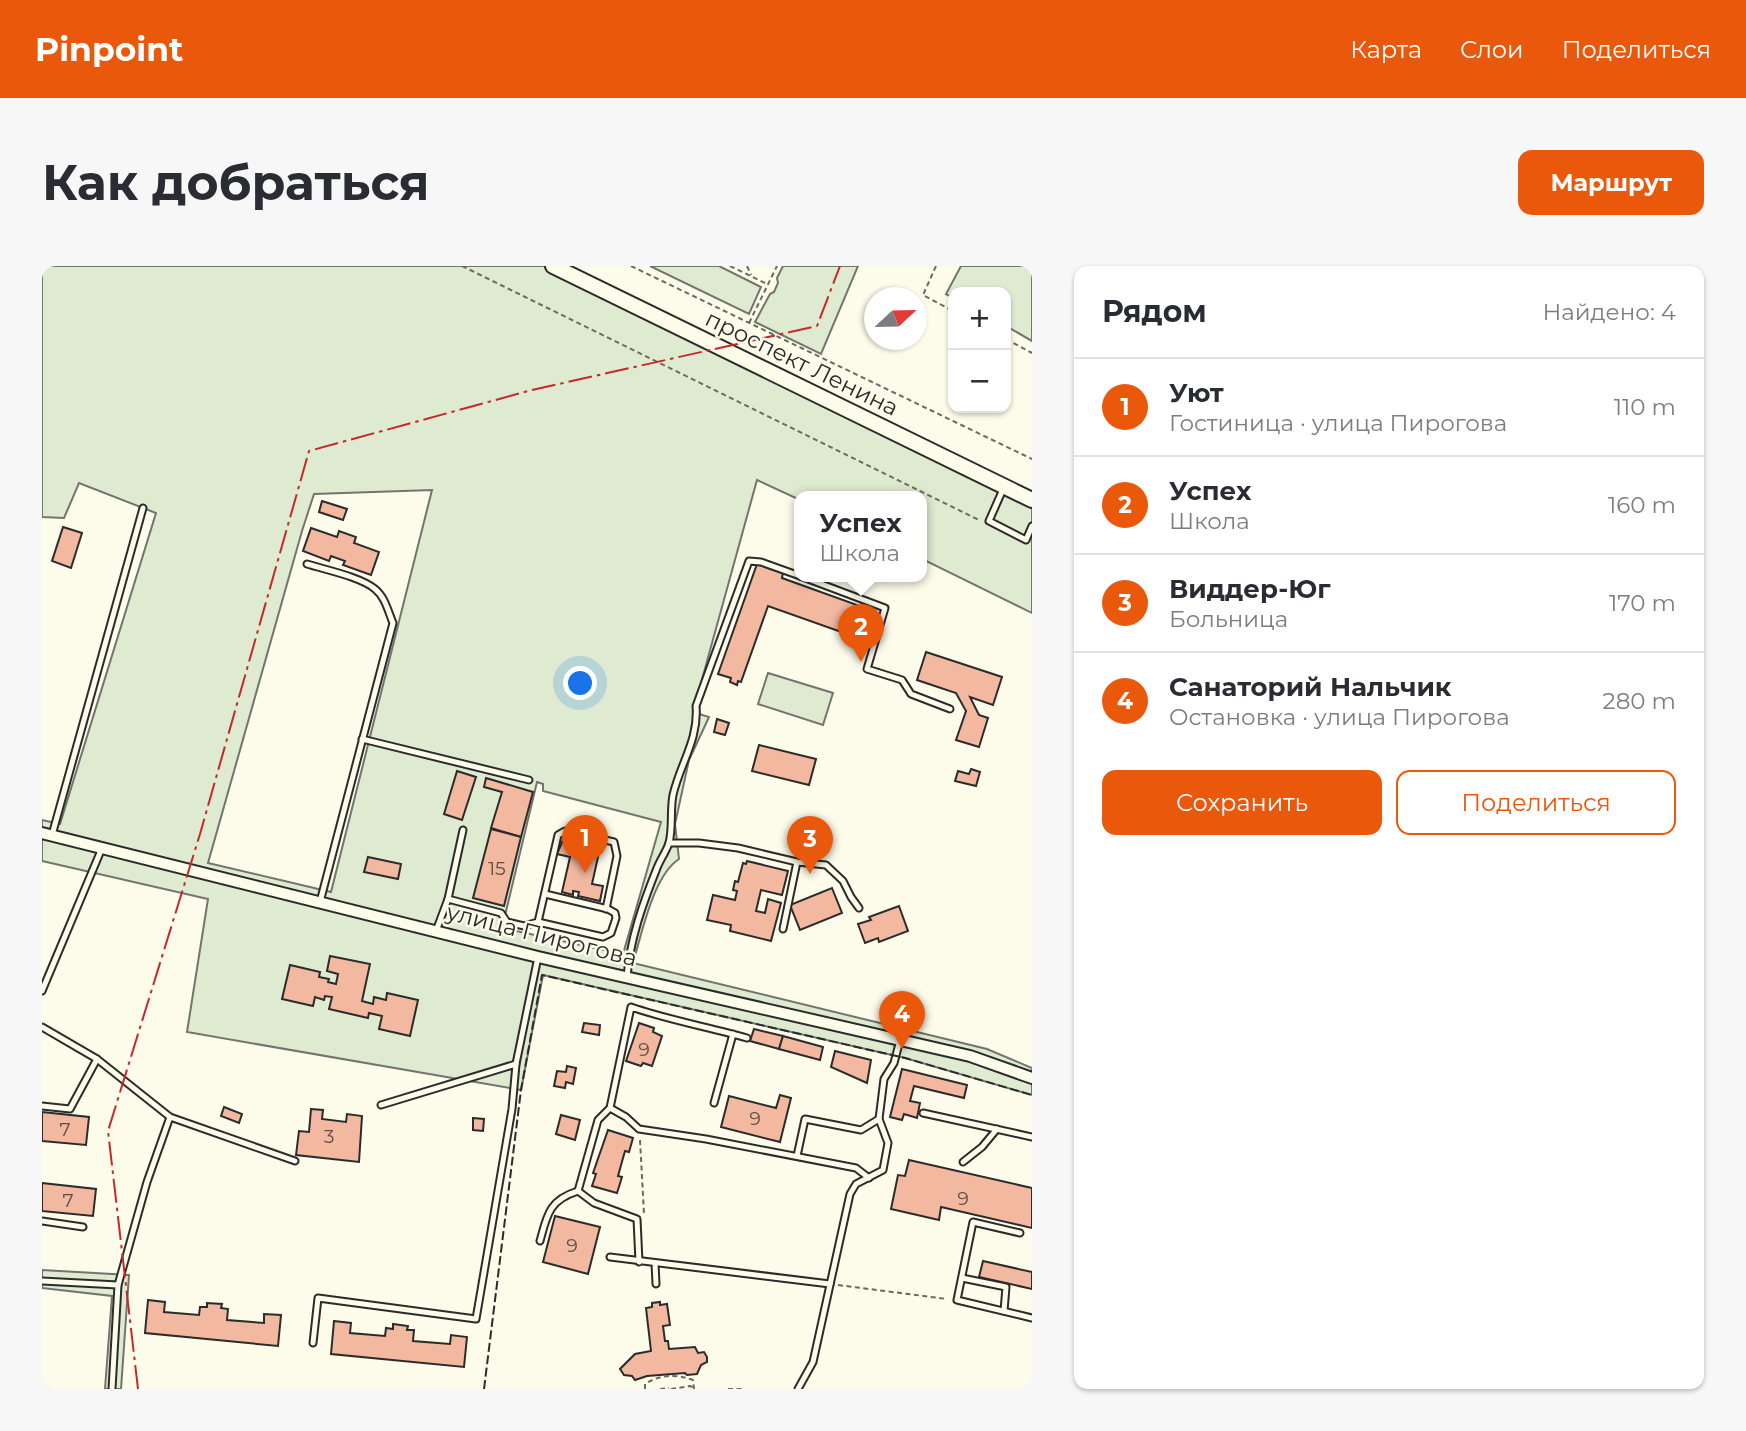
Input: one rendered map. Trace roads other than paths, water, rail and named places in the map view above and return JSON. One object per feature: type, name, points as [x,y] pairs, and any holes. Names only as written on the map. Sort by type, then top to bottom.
[{"type":"main road","name":"проспект Ленина","points":[[553,266],[1032,500]]},
{"type":"street","name":"улица Пирогова","points":[[47,834],[538,957],[970,1056],[1032,1078]]},
{"type":"lane","points":[[1004,487],[989,521],[1026,540],[1032,526]]},
{"type":"lane","points":[[47,834],[143,508]]},
{"type":"lane","points":[[627,977],[638,920],[669,843],[673,794],[693,739],[697,720],[696,706],[749,561],[761,562],[794,574]]},
{"type":"lane","points":[[307,564],[376,589],[385,601],[393,623],[320,902]]},
{"type":"lane","points":[[816,582],[885,608],[867,669],[902,680],[911,694],[950,709]]},
{"type":"lane","points":[[362,739],[528,780]]},
{"type":"lane","points":[[436,931],[448,899],[463,830]]},
{"type":"lane","points":[[538,922],[558,835],[562,831],[614,842],[617,856],[606,908]]},
{"type":"lane","points":[[669,843],[699,843],[738,848],[797,862],[826,865],[843,881],[859,908]]},
{"type":"lane","points":[[42,991],[102,848]]},
{"type":"lane","points":[[783,929],[797,862]]},
{"type":"lane","points":[[448,899],[501,913],[507,922],[524,926],[538,922],[603,937],[611,933],[615,913],[606,908],[545,894]]},
{"type":"lane","points":[[313,1343],[318,1298],[476,1319],[513,1109],[516,1064],[538,957]]},
{"type":"lane","points":[[540,1241],[547,1214],[556,1202],[578,1191],[598,1120],[610,1108],[631,1007],[747,1038]]},
{"type":"lane","points":[[42,1027],[97,1059],[170,1116],[295,1161]]},
{"type":"lane","points":[[714,1103],[733,1034]]},
{"type":"lane","points":[[799,1389],[813,1362],[850,1194],[856,1184],[883,1170],[888,1143],[879,1119],[884,1079],[894,1063],[900,1040]]},
{"type":"lane","points":[[42,1106],[70,1109],[97,1059]]},
{"type":"lane","points":[[381,1105],[516,1064]]},
{"type":"lane","points":[[610,1108],[639,1129],[856,1168],[869,1178]]},
{"type":"lane","points":[[923,1113],[1032,1137]]},
{"type":"lane","points":[[112,1389],[118,1285],[147,1182],[170,1116]]},
{"type":"lane","points":[[797,1156],[805,1119],[860,1130],[879,1119]]},
{"type":"lane","points":[[963,1162],[982,1147],[997,1129]]},
{"type":"lane","points":[[578,1191],[594,1203],[637,1219],[639,1262]]},
{"type":"lane","points":[[42,1221],[83,1227]]},
{"type":"lane","points":[[1020,1234],[973,1222],[957,1300],[1032,1318]]},
{"type":"lane","points":[[610,1257],[830,1284]]},
{"type":"lane","points":[[655,1264],[656,1284]]},
{"type":"lane","points":[[962,1278],[1006,1287],[1004,1311]]},
{"type":"lane","points":[[42,1281],[118,1285]]},
{"type":"place","name":"Успех","points":[[861,662]]},
{"type":"place","name":"Уют","points":[[585,873]]},
{"type":"place","name":"Виддер-Юг","points":[[810,874]]},
{"type":"place","name":"Санаторий Нальчик","points":[[902,1049]]}]
